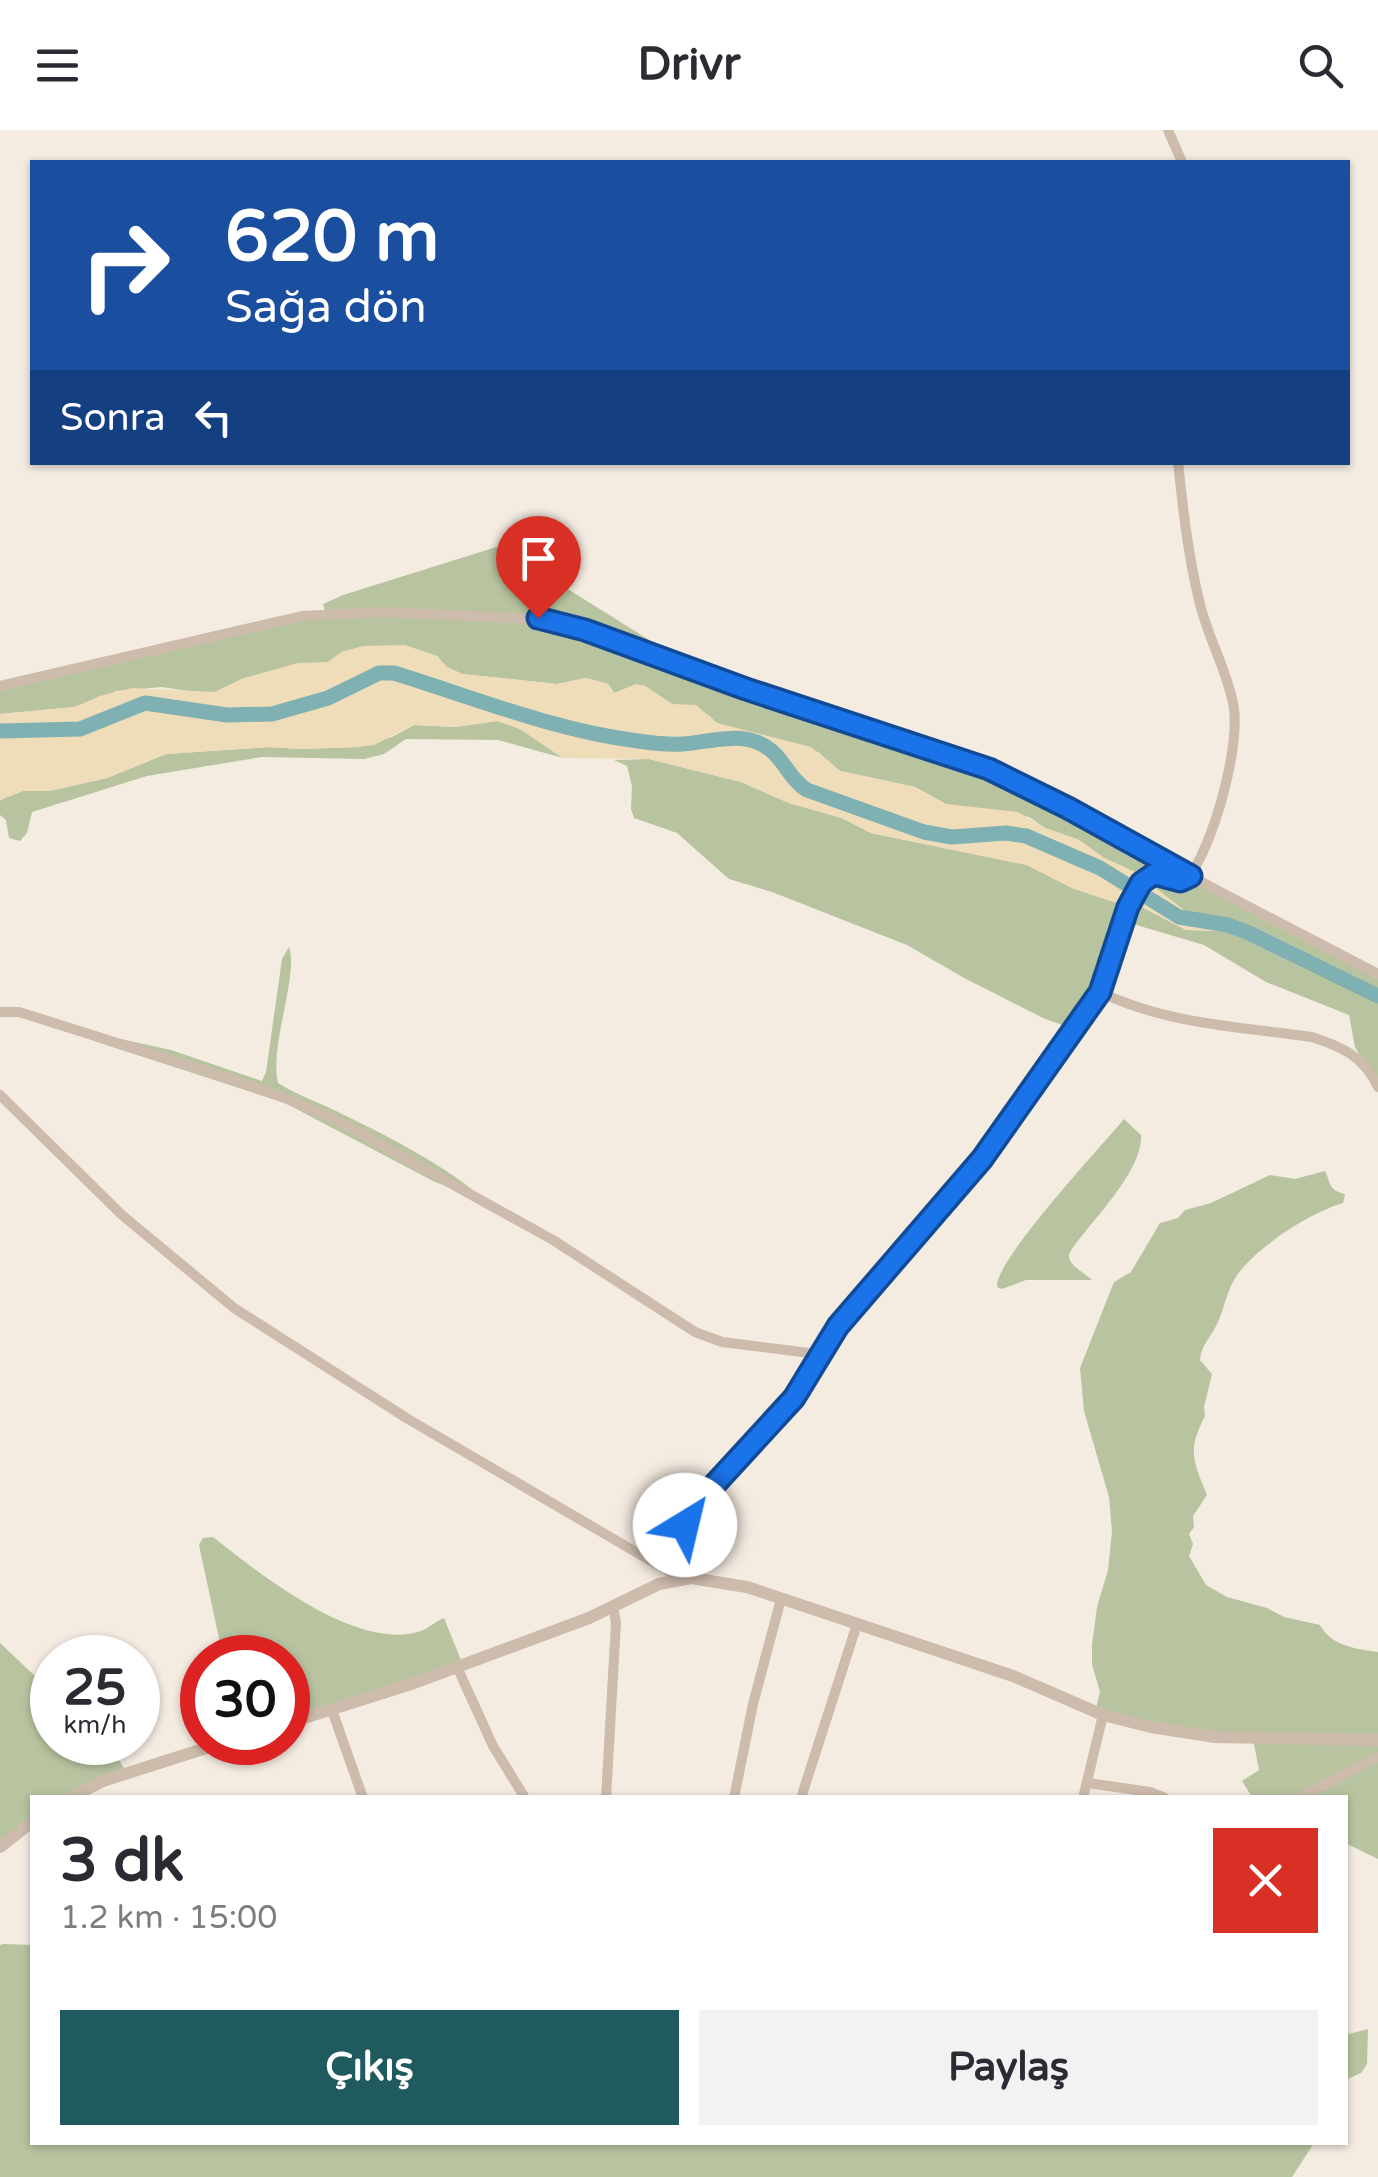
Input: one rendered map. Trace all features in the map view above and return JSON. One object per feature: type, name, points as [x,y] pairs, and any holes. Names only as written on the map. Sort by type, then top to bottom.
[{"type":"street","points":[[1168,130],[1181,160]]},
{"type":"street","points":[[662,1566],[704,1496],[794,1398],[817,1354],[838,1326],[982,1159],[1100,992],[1128,907],[1141,883],[1154,874],[1180,881],[1191,876],[1212,834],[1236,724],[1231,696],[1192,573],[1178,465]]},
{"type":"street","points":[[0,686],[302,616],[381,612],[538,618],[585,630],[746,689],[989,769],[1378,974]]},
{"type":"street","points":[[1100,992],[1168,1016],[1312,1036],[1362,1060],[1378,1088]]},
{"type":"street","points":[[0,1012],[32,1016],[285,1098],[340,1122],[553,1240],[695,1332],[722,1342],[817,1354]]},
{"type":"street","points":[[0,1095],[122,1214],[234,1308],[408,1419],[682,1579]]},
{"type":"street","points":[[310,1716],[457,1667],[659,1584],[682,1579],[722,1581],[781,1599],[1013,1676],[1103,1715],[1152,1728],[1215,1737],[1378,1740]]},
{"type":"street","points":[[735,1795],[753,1704],[781,1599]]},
{"type":"street","points":[[606,1795],[616,1623],[613,1606]]},
{"type":"street","points":[[802,1795],[857,1624]]},
{"type":"street","points":[[457,1667],[493,1746],[522,1795]]},
{"type":"street","points":[[332,1710],[362,1795]]},
{"type":"street","points":[[1084,1795],[1103,1715]]},
{"type":"street","points":[[76,1795],[103,1781],[180,1757]]},
{"type":"street","points":[[1304,1795],[1378,1757]]},
{"type":"street","points":[[1088,1783],[1157,1795]]},
{"type":"street","points":[[0,1847],[30,1824]]},
{"type":"green space","points":[[522,539],[534,568],[699,671],[989,769],[1378,974],[1378,1087],[1355,1047],[1349,1015],[1266,982],[1204,945],[1123,921],[1110,968],[1073,1029],[1043,1018],[907,945],[729,879],[677,833],[634,818],[627,766],[614,760],[649,759],[741,782],[789,803],[842,818],[871,833],[1027,865],[1072,888],[1140,906],[1186,930],[1224,931],[1229,923],[1190,915],[1135,872],[1029,817],[946,804],[915,787],[840,771],[818,752],[717,723],[708,715],[672,704],[645,686],[614,693],[608,684],[586,678],[557,684],[462,674],[447,667],[437,656],[364,646],[342,652],[328,662],[244,678],[215,692],[162,687],[117,691],[75,707],[0,714],[0,686],[326,614],[323,604],[343,595]]},
{"type":"green space","points":[[497,721],[520,729],[563,758],[498,740],[406,739],[384,754],[364,759],[262,757],[147,776],[32,812],[27,833],[20,841],[9,838],[6,820],[0,815],[0,800],[23,791],[49,791],[107,778],[166,754],[269,747],[357,747],[392,737],[414,725],[455,727]]},
{"type":"green space","points":[[289,947],[290,975],[277,1050],[278,1083],[417,1153],[484,1200],[435,1182],[285,1103],[87,1036],[88,1032],[171,1050],[262,1081],[282,959]]},
{"type":"green space","points":[[1124,1119],[1141,1135],[1139,1152],[1119,1188],[1069,1257],[1092,1280],[1026,1280],[1002,1289],[997,1287],[1012,1254],[1030,1230]]},
{"type":"green space","points":[[1325,1171],[1333,1188],[1345,1194],[1343,1203],[1283,1234],[1242,1268],[1202,1350],[1200,1360],[1212,1374],[1194,1456],[1207,1495],[1193,1516],[1189,1556],[1206,1585],[1227,1597],[1320,1625],[1338,1642],[1378,1652],[1378,1859],[1348,1844],[1348,1795],[1251,1795],[1242,1781],[1259,1770],[1253,1739],[1095,1712],[1100,1692],[1092,1664],[1092,1645],[1112,1531],[1109,1497],[1084,1411],[1080,1368],[1114,1282],[1131,1272],[1160,1223],[1270,1175],[1295,1179]]},
{"type":"green space","points":[[213,1537],[309,1605],[366,1630],[393,1635],[418,1632],[444,1618],[463,1665],[310,1716],[310,1635],[218,1635],[199,1545],[203,1538]]},
{"type":"green space","points":[[0,1643],[30,1671],[30,1765],[122,1765],[127,1773],[75,1795],[30,1795],[30,1824],[0,1847]]},
{"type":"green space","points":[[0,1945],[30,1945],[30,2145],[1313,2145],[1292,2177],[0,2177]]},
{"type":"green space","points":[[1368,2029],[1367,2064],[1361,2073],[1348,2079],[1348,2034]]},
{"type":"sand","points":[[405,645],[437,656],[447,667],[462,674],[557,684],[586,678],[608,684],[614,693],[636,684],[645,686],[672,704],[696,705],[717,723],[811,747],[840,771],[915,787],[946,804],[1018,812],[1135,872],[1190,915],[1228,920],[1228,927],[1225,931],[1186,930],[1140,906],[1072,888],[1027,865],[871,833],[842,818],[789,803],[741,782],[649,759],[563,758],[520,729],[497,721],[455,727],[414,725],[374,745],[357,747],[269,747],[166,754],[107,778],[49,791],[23,791],[0,800],[0,714],[75,707],[132,688],[215,692],[244,678],[298,663],[328,662],[342,652],[364,646]]},
{"type":"waterway","points":[[0,731],[80,729],[145,703],[227,715],[272,714],[328,698],[379,673],[394,673],[606,736],[672,744],[750,740],[774,753],[807,790],[924,832],[952,837],[1006,833],[1026,836],[1100,868],[1179,917],[1228,925],[1249,933],[1378,996]]},
{"type":"route","points":[[538,618],[585,630],[746,689],[989,769],[1191,876],[1180,881],[1154,874],[1141,883],[1118,933],[1100,992],[982,1159],[838,1326],[817,1354],[794,1398],[728,1468],[685,1525]]}]
